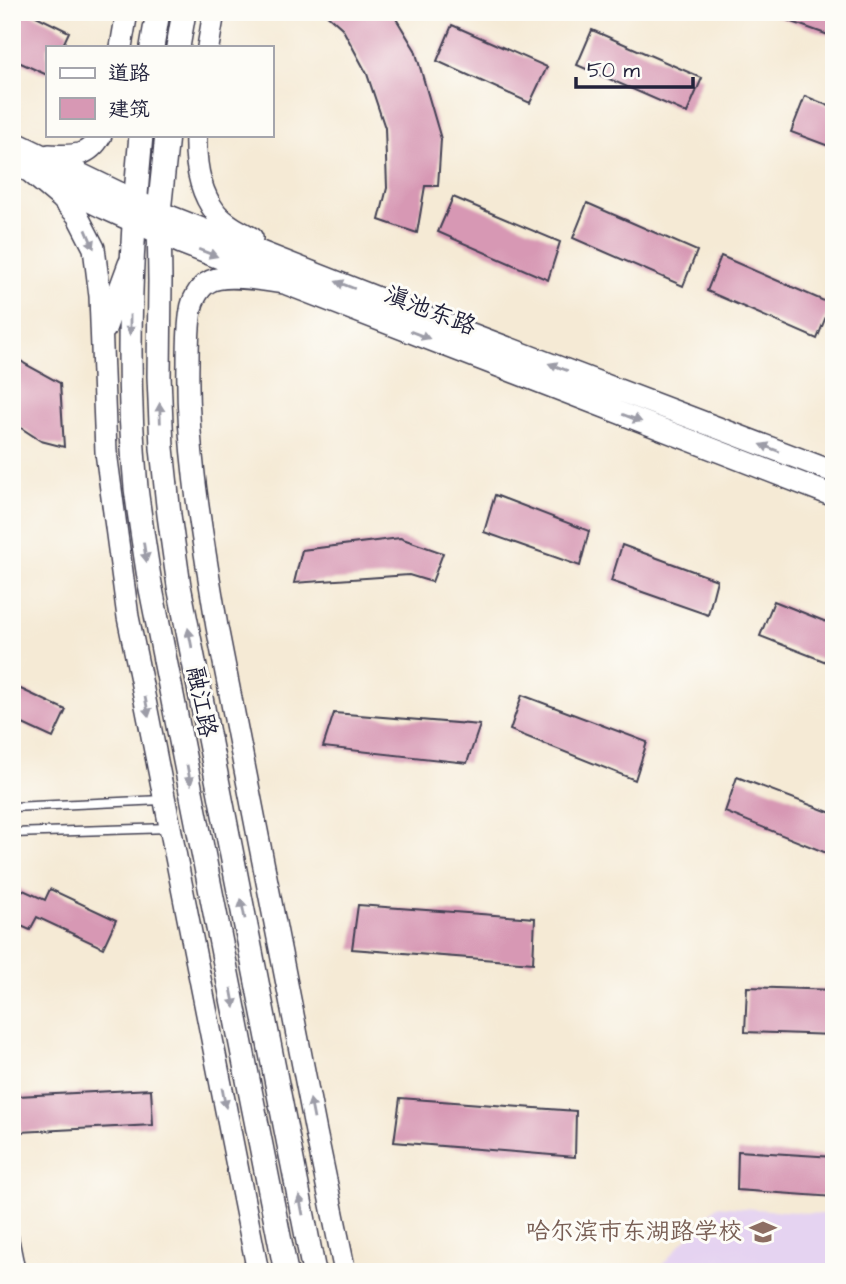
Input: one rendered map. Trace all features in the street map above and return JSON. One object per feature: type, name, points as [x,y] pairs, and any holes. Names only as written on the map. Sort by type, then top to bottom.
[{"type":"main road","points":[[152,46],[158,12]]},
{"type":"main road","points":[[178,46],[184,12]]},
{"type":"main road","name":"融江路","points":[[141,136],[134,212],[130,334],[136,489],[150,584],[286,1272]]},
{"type":"main road","name":"融江路","points":[[167,136],[159,222],[159,376],[162,448],[169,514],[179,586],[314,1272]]},
{"type":"street","points":[[123,43],[127,12]]},
{"type":"street","points":[[208,46],[214,12]]},
{"type":"street","points":[[27,163],[74,156],[87,151],[100,136]]},
{"type":"street","points":[[196,136],[202,187],[216,213],[231,226],[305,269]]},
{"type":"street","name":"滇池东路","points":[[12,141],[27,163],[134,212],[305,269],[834,472]]},
{"type":"street","points":[[27,163],[77,215],[94,248],[99,286],[106,452],[128,617],[258,1272]]},
{"type":"street","name":"滇池东路","points":[[159,222],[285,283],[834,496]]},
{"type":"street","points":[[101,339],[132,255]]},
{"type":"street","points":[[285,283],[224,277],[208,282],[198,292],[191,307],[188,386],[191,444],[217,627],[345,1272]]},
{"type":"street","points":[[160,306],[188,386]]},
{"type":"lane","points":[[12,807],[165,800]]},
{"type":"lane","points":[[12,833],[171,828]]},
{"type":"lane","points":[[12,1227],[21,1272]]},
{"type":"shaded area","name":"哈尔滨市东湖路学校","points":[[717,1206],[834,1215],[834,1272],[656,1272]]},
{"type":"building","points":[[12,12],[28,12],[69,32],[62,46],[46,46],[46,75],[12,59]]},
{"type":"building","points":[[324,12],[392,12],[415,50],[441,139],[438,186],[425,186],[417,233],[379,220],[387,188],[385,128],[367,74],[342,28]]},
{"type":"building","points":[[834,12],[834,37],[770,14]]},
{"type":"building","points":[[452,25],[547,67],[530,103],[437,61]]},
{"type":"building","points":[[592,30],[702,78],[687,113],[577,65]]},
{"type":"building","points":[[805,96],[834,108],[834,148],[791,132]]},
{"type":"building","points":[[453,197],[560,242],[548,280],[438,232]]},
{"type":"building","points":[[587,203],[697,251],[683,286],[573,238]]},
{"type":"building","points":[[721,256],[831,304],[817,339],[707,291]]},
{"type":"building","points":[[12,354],[60,383],[64,447],[41,441],[12,422]]},
{"type":"building","points":[[495,495],[589,531],[580,566],[484,532]]},
{"type":"building","points":[[400,538],[443,553],[432,582],[409,575],[294,583],[302,550]]},
{"type":"building","points":[[622,545],[717,580],[708,615],[611,581]]},
{"type":"building","points":[[774,601],[834,625],[834,665],[760,636]]},
{"type":"building","points":[[12,685],[66,710],[53,738],[12,719]]},
{"type":"building","points":[[522,695],[647,742],[635,780],[510,730]]},
{"type":"building","points":[[334,713],[480,725],[467,763],[323,747]]},
{"type":"building","points":[[737,777],[834,814],[834,856],[725,812]]},
{"type":"building","points":[[12,885],[45,900],[50,889],[116,920],[103,948],[37,917],[30,930],[12,922]]},
{"type":"building","points":[[358,905],[535,918],[533,963],[352,949]]},
{"type":"building","points":[[747,987],[834,990],[834,1035],[745,1032]]},
{"type":"building","points":[[151,1089],[153,1125],[20,1132],[18,1096]]},
{"type":"building","points":[[400,1098],[576,1111],[575,1157],[394,1142]]},
{"type":"building","points":[[738,1151],[834,1157],[834,1197],[737,1190]]},
{"type":"place","name":"哈尔滨市东湖路学校","points":[[763,1232]]}]
